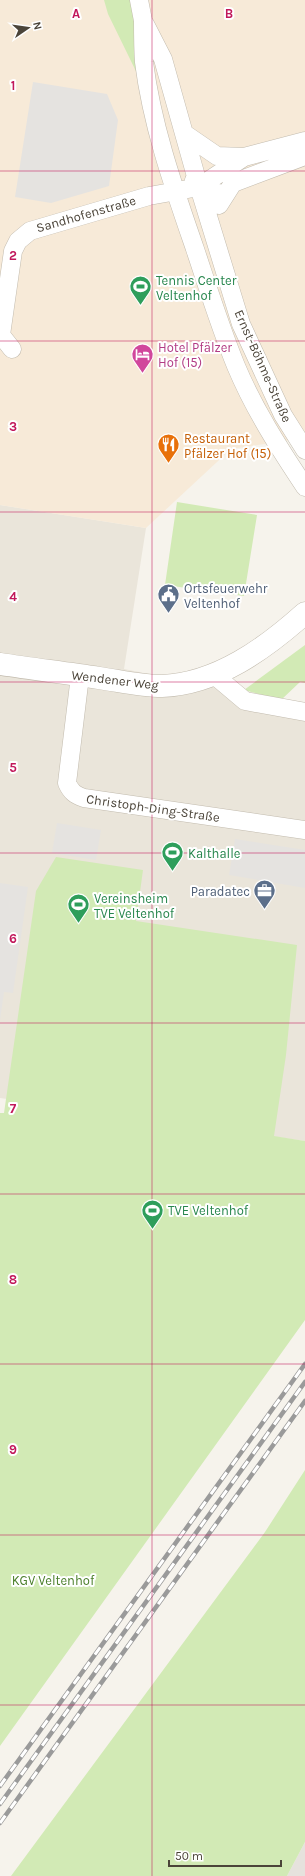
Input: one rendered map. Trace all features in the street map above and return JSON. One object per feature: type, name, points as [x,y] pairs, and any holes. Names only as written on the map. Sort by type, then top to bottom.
[{"type":"street","name":"Ernst-Böhme-Straße","points":[[139,0],[152,69],[174,151],[180,164],[199,187]]},
{"type":"street","name":"Ernst-Böhme-Straße","points":[[143,20],[163,58],[199,187],[242,324],[283,415],[305,450]]},
{"type":"street","name":"Ernst-Böhme-Straße","points":[[143,20],[144,61],[151,102],[175,190],[214,308],[237,367],[264,423],[305,486]]},
{"type":"street","points":[[184,134],[217,156],[244,158]]},
{"type":"street","points":[[199,187],[244,158],[305,141]]},
{"type":"street","points":[[210,223],[233,183],[260,171],[305,156]]},
{"type":"street","points":[[175,190],[199,187],[225,195]]},
{"type":"street","name":"Sandhofenstraße","points":[[12,349],[1,336],[13,251],[24,235],[40,226],[175,190]]},
{"type":"street","name":"Wendener Weg","points":[[0,664],[146,685],[162,686],[192,681],[213,674],[246,659],[264,647],[305,613]]},
{"type":"street","points":[[213,674],[245,701],[305,712]]},
{"type":"street","name":"Christoph-Ding-Straße","points":[[80,676],[67,783],[75,796],[305,830]]},
{"type":"shaded area","points":[[0,0],[305,0],[305,438],[231,449],[146,528],[0,505]]},
{"type":"shaded area","points":[[33,82],[107,94],[118,120],[109,186],[51,203],[15,197]]},
{"type":"shaded area","points":[[0,505],[146,528],[124,669],[305,705],[305,1141],[0,1098]]},
{"type":"shaded area","points":[[57,823],[101,830],[96,860],[52,853]]},
{"type":"shaded area","points":[[235,839],[305,850],[305,888],[229,875]]},
{"type":"shaded area","points":[[0,883],[28,887],[13,993],[4,992],[0,1020]]},
{"type":"shaded area","points":[[305,1842],[305,1876],[287,1876]]},
{"type":"green space","points":[[104,0],[139,0],[151,102],[108,14]]},
{"type":"green space","points":[[177,502],[257,515],[244,596],[165,585]]},
{"type":"green space","points":[[305,645],[305,683],[300,682],[281,700],[244,690]]},
{"type":"green space","name":"TVE Veltenhof","points":[[56,857],[143,870],[136,921],[297,945],[286,1055],[274,1136],[305,1141],[305,1320],[0,1746],[0,1113],[4,1113],[36,891]]},
{"type":"green space","points":[[305,1470],[305,1842],[287,1876],[11,1876],[265,1532]]},
{"type":"railway","points":[[0,1786],[305,1364]]},
{"type":"railway","points":[[0,1804],[305,1382]]},
{"type":"railway","points":[[0,1823],[305,1401]]},
{"type":"place","name":"Tennis Center Veltenhof","points":[[140,306]]},
{"type":"place","name":"Hotel Pfälzer Hof (15)","points":[[142,374]]},
{"type":"place","name":"Restaurant Pfälzer Hof (15)","points":[[169,464]]},
{"type":"place","name":"Ortsfeuerwehr Veltenhof","points":[[169,614]]},
{"type":"place","name":"Kalthalle","points":[[172,872]]},
{"type":"place","name":"Paradatec","points":[[265,910]]},
{"type":"place","name":"Vereinsheim TVE Veltenhof","points":[[78,924]]},
{"type":"place","name":"TVE Veltenhof","points":[[152,1230]]},
{"type":"park label","name":"KGV Veltenhof","points":[[53,1580]]}]
